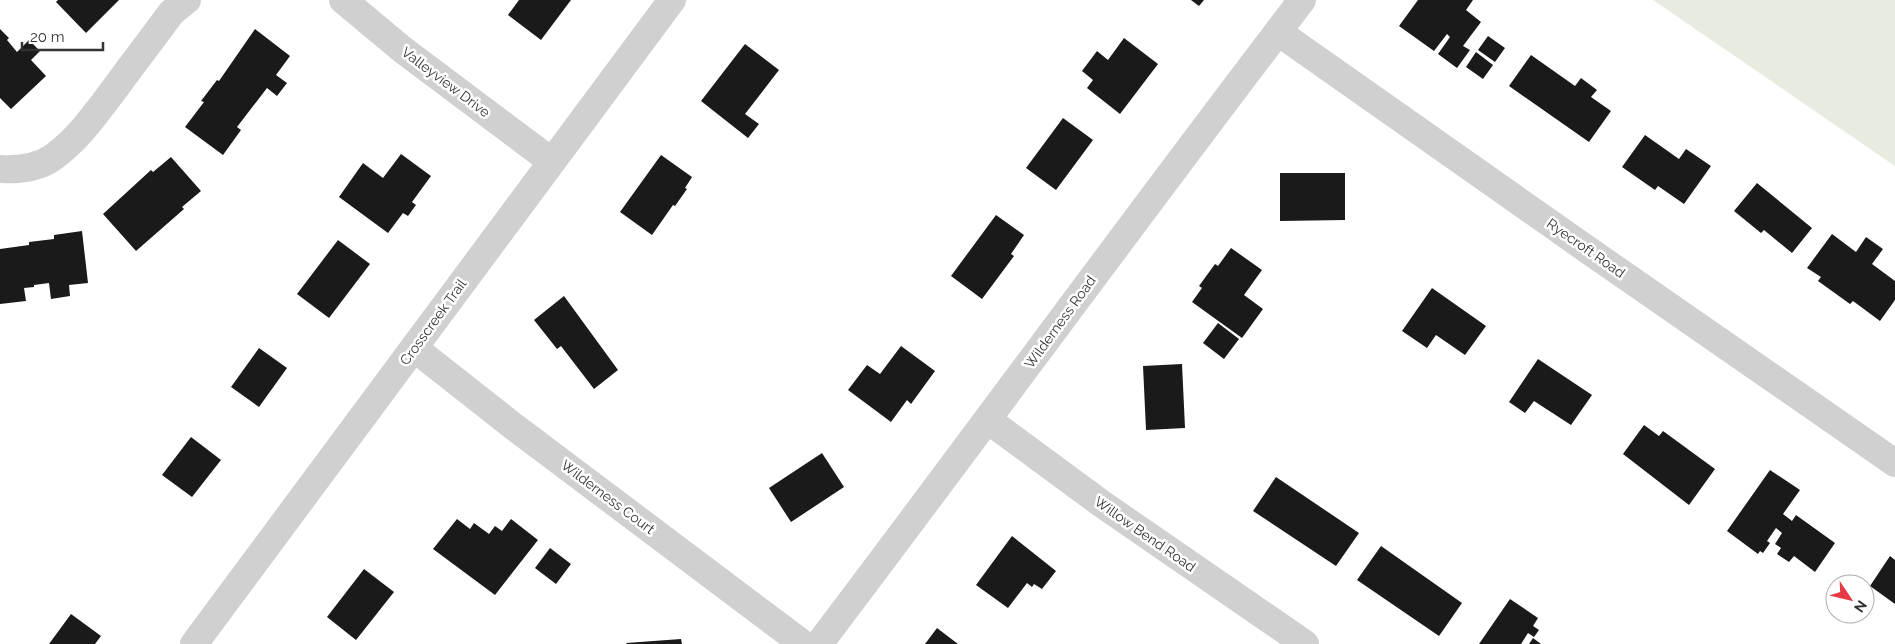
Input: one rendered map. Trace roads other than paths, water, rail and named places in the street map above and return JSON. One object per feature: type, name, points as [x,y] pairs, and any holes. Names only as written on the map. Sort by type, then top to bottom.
[{"type":"street","points":[[0,169],[20,169],[35,166],[50,159],[70,143],[94,117],[171,13],[187,0]]},
{"type":"street","name":"Valleyview Drive","points":[[343,0],[404,50],[551,162]]},
{"type":"street","name":"Crosscreek Trail","points":[[194,644],[672,0]]},
{"type":"street","name":"Wilderness Road","points":[[819,644],[988,420],[1194,141],[1302,0]]},
{"type":"street","name":"Ryecroft Road","points":[[1278,32],[1895,463]]},
{"type":"street","name":"Wilderness Court","points":[[414,348],[513,426],[803,644]]},
{"type":"street","name":"Willow Bend Road","points":[[988,420],[1102,504],[1305,644]]}]
